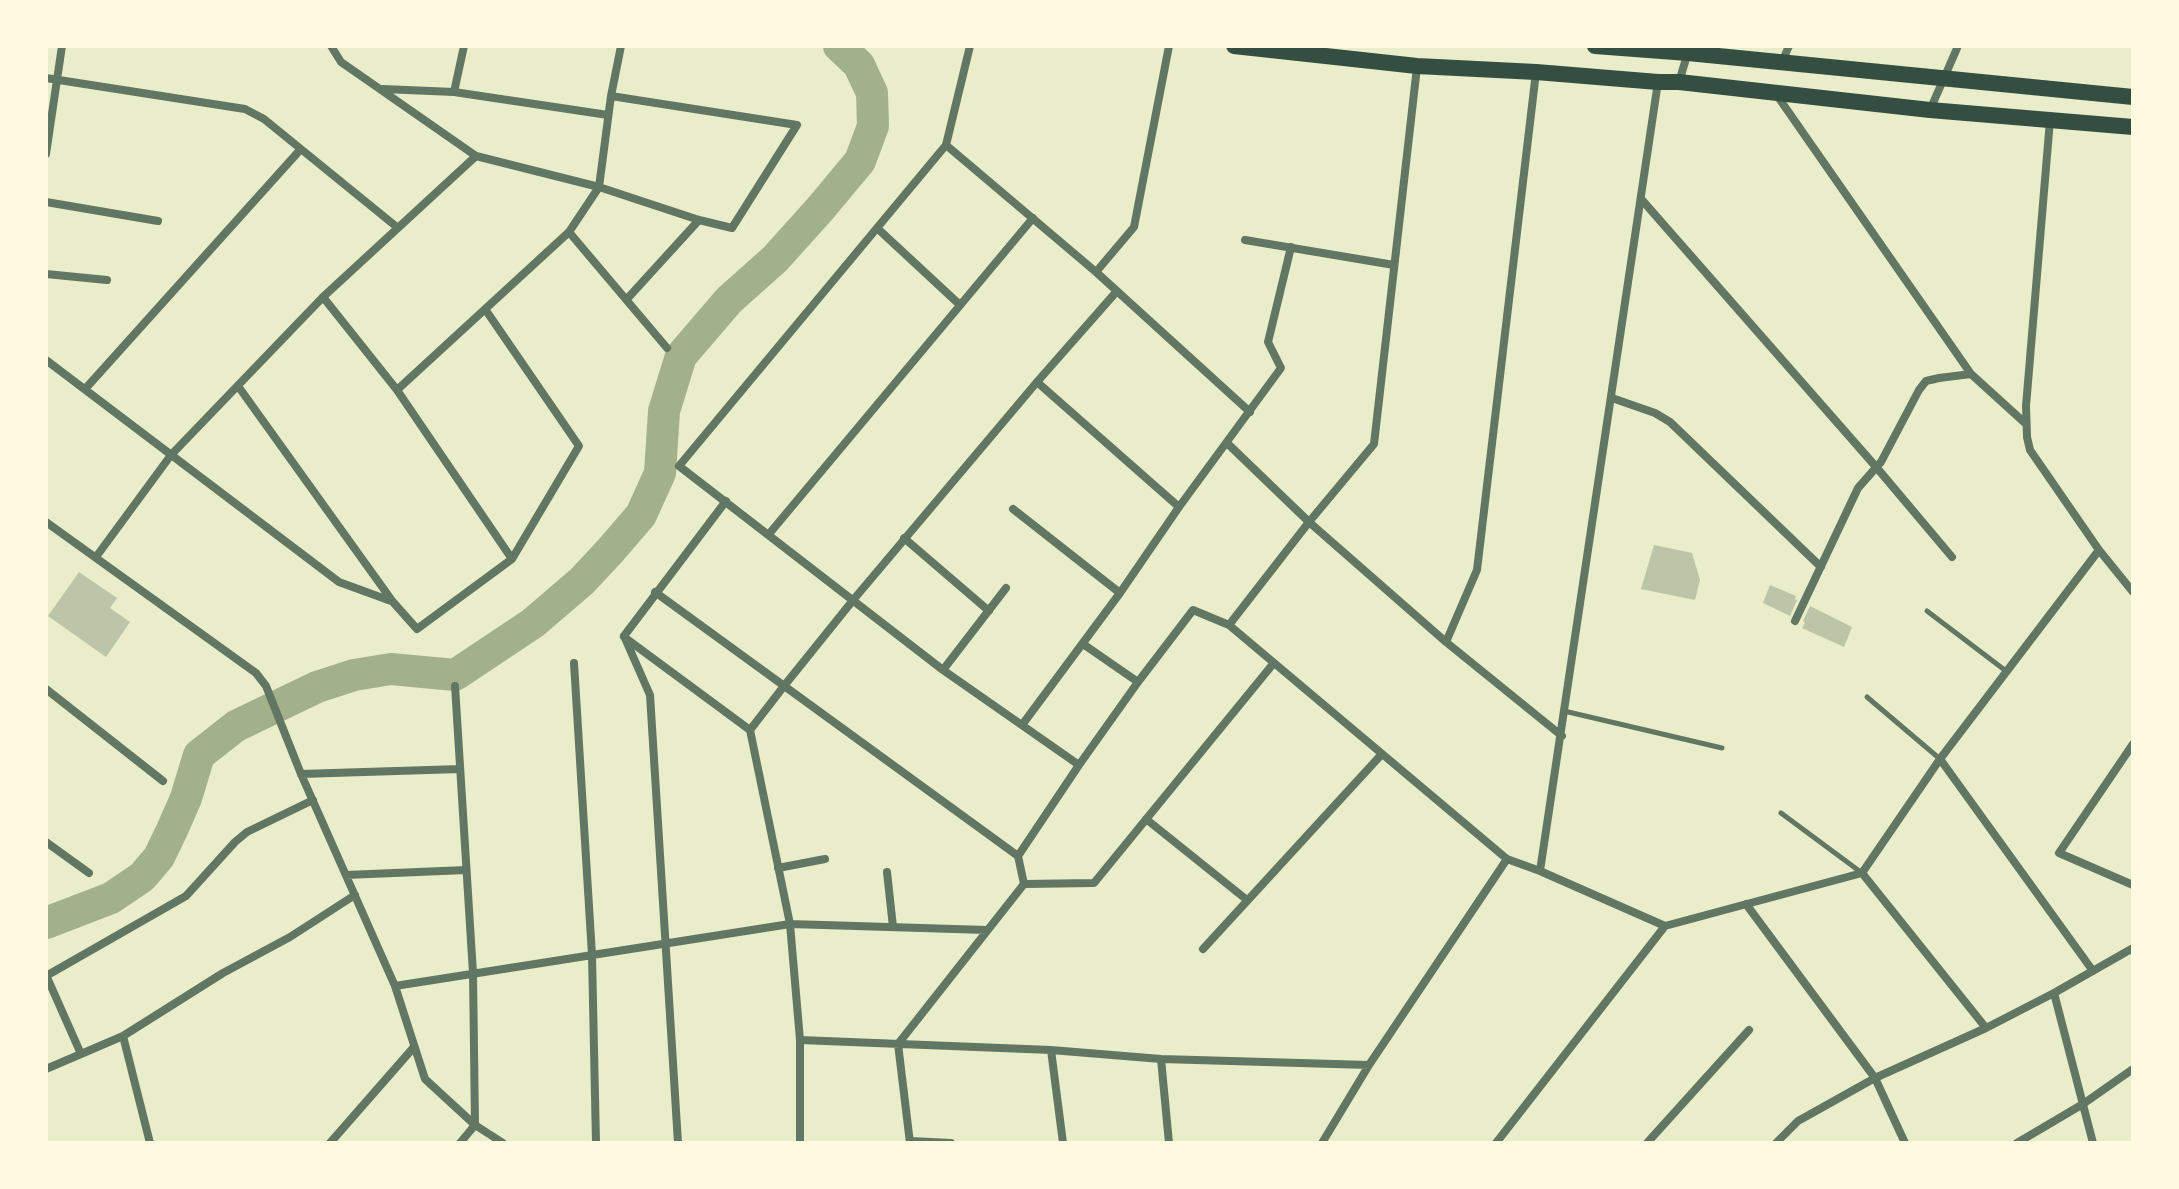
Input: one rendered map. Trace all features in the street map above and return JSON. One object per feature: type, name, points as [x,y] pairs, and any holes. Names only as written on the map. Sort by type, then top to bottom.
[{"type":"main road","points":[[1234,46],[1331,52],[1417,66],[1679,82],[1930,110],[2133,127]]},
{"type":"main road","points":[[1595,46],[1689,50],[1782,63],[2133,97]]},
{"type":"street","points":[[46,154],[62,46]]},
{"type":"street","points":[[331,46],[341,62],[476,156],[599,187],[732,228],[797,125],[611,96]]},
{"type":"street","points":[[454,92],[464,46]]},
{"type":"street","points":[[397,390],[569,232],[599,187],[621,46]]},
{"type":"street","points":[[970,46],[946,145],[679,466],[943,670],[1079,765]]},
{"type":"street","points":[[1096,272],[1134,227],[1169,46]]},
{"type":"street","points":[[1782,63],[1789,46]]},
{"type":"street","points":[[1930,110],[1958,46]]},
{"type":"street","points":[[1679,82],[1689,50]]},
{"type":"street","points":[[1229,625],[1374,444],[1417,66]]},
{"type":"street","points":[[1446,642],[1477,570],[1536,72]]},
{"type":"street","points":[[46,78],[245,109],[258,114],[398,228]]},
{"type":"street","points":[[1540,871],[1658,82]]},
{"type":"street","points":[[380,89],[454,92],[608,115]]},
{"type":"street","points":[[1775,92],[1971,374],[2025,423]]},
{"type":"street","points":[[2050,119],[2025,423],[2030,450],[2099,550],[2133,592]]},
{"type":"street","points":[[946,145],[1096,272],[1250,412]]},
{"type":"street","points":[[86,388],[300,150]]},
{"type":"street","points":[[96,557],[171,455],[323,297],[476,156]]},
{"type":"street","points":[[1642,200],[1952,557]]},
{"type":"street","points":[[46,202],[158,221]]},
{"type":"street","points":[[769,534],[1033,218]]},
{"type":"street","points":[[627,299],[699,220]]},
{"type":"street","points":[[877,228],[960,305]]},
{"type":"street","points":[[569,232],[667,348]]},
{"type":"street","points":[[1245,240],[1394,265]]},
{"type":"street","points":[[1022,725],[1281,368],[1268,342],[1291,247]]},
{"type":"street","points":[[46,274],[107,280]]},
{"type":"street","points":[[750,730],[904,538],[1117,291]]},
{"type":"street","points":[[323,297],[397,390],[512,559]]},
{"type":"street","points":[[238,386],[393,602],[417,629],[512,559],[579,446],[485,309]]},
{"type":"street","points":[[46,360],[339,582],[393,602]]},
{"type":"street","points":[[1795,621],[1858,488],[1877,468],[1919,390],[1926,381],[1971,374]]},
{"type":"street","points":[[1037,382],[1179,507]]},
{"type":"street","points":[[1612,398],[1655,413],[1670,422],[1821,567]]},
{"type":"street","points":[[1227,443],[1309,522],[1446,642],[1562,736]]},
{"type":"street","points":[[624,636],[726,501]]},
{"type":"street","points":[[1013,509],[1120,593]]},
{"type":"street","points":[[46,522],[256,673],[266,686],[301,774],[395,986],[425,1079],[475,1125],[503,1143]]},
{"type":"street","points":[[904,538],[989,611]]},
{"type":"street","points":[[1496,1143],[1665,926],[1862,873],[1940,759],[2099,550]]},
{"type":"street","points":[[943,670],[1006,588]]},
{"type":"street","points":[[655,592],[1018,856],[1024,884]]},
{"type":"street","points":[[1018,856],[1138,682],[1193,610],[1229,625],[1507,859],[1665,926]]},
{"type":"street","points":[[624,636],[750,730],[790,924],[800,1040],[800,1143]]},
{"type":"street","points":[[624,636],[650,695],[678,1143]]},
{"type":"street","points":[[1083,644],[1138,682]]},
{"type":"street","points":[[574,663],[592,955],[596,1143]]},
{"type":"street","points":[[1024,884],[1094,883],[1273,664]]},
{"type":"street","points":[[455,686],[473,973],[475,1125],[460,1143]]},
{"type":"street","points":[[46,689],[163,781]]},
{"type":"street","points":[[2133,744],[2059,853],[2133,885]]},
{"type":"street","points":[[1203,949],[1381,755]]},
{"type":"street","points":[[1940,759],[2093,971]]},
{"type":"street","points":[[301,774],[460,769]]},
{"type":"street","points":[[81,1054],[46,976],[186,896],[247,832],[313,800]]},
{"type":"street","points":[[1146,819],[1247,900]]},
{"type":"street","points":[[46,842],[89,873]]},
{"type":"street","points":[[778,868],[825,859]]},
{"type":"street","points":[[1322,1143],[1369,1065],[1507,859]]},
{"type":"street","points":[[346,875],[466,870]]},
{"type":"street","points":[[887,872],[893,927]]},
{"type":"street","points":[[1862,873],[1986,1028]]},
{"type":"street","points":[[951,1143],[910,1142],[898,1044],[1024,884]]},
{"type":"street","points":[[46,1069],[123,1036],[355,895]]},
{"type":"street","points":[[1746,904],[1875,1078],[1905,1143]]},
{"type":"street","points":[[395,986],[790,924],[987,930]]},
{"type":"street","points":[[1776,1143],[1798,1121],[1875,1078],[1986,1028],[2133,948]]},
{"type":"street","points":[[2054,993],[2093,1143]]},
{"type":"street","points":[[1647,1143],[1749,1030]]},
{"type":"street","points":[[123,1036],[150,1143]]},
{"type":"street","points":[[800,1040],[1051,1050],[1161,1059],[1369,1065]]},
{"type":"street","points":[[330,1143],[414,1047]]},
{"type":"street","points":[[1051,1050],[1063,1143]]},
{"type":"street","points":[[1161,1059],[1169,1143]]},
{"type":"street","points":[[2017,1143],[2083,1104],[2133,1069]]},
{"type":"lane","points":[[1927,611],[2006,672]]},
{"type":"lane","points":[[1867,697],[1940,759]]},
{"type":"lane","points":[[1564,711],[1722,748]]},
{"type":"lane","points":[[1781,813],[1862,873]]},
{"type":"building","points":[[1654,545],[1692,553],[1700,580],[1695,600],[1641,589]]},
{"type":"building","points":[[79,572],[117,598],[110,608],[130,622],[106,657],[48,616]]},
{"type":"building","points":[[1770,585],[1796,596],[1790,616],[1763,603]]},
{"type":"building","points":[[1810,606],[1852,627],[1844,647],[1802,628]]},
{"type":"waterway","points":[[46,923],[111,898],[142,877],[159,857],[172,830],[199,755],[236,726],[317,687],[354,675],[391,669],[455,675],[533,623],[582,581],[610,551],[641,515],[660,473],[664,411],[681,356],[729,300],[775,259],[860,161],[873,126],[872,93],[859,65],[839,46]]}]
